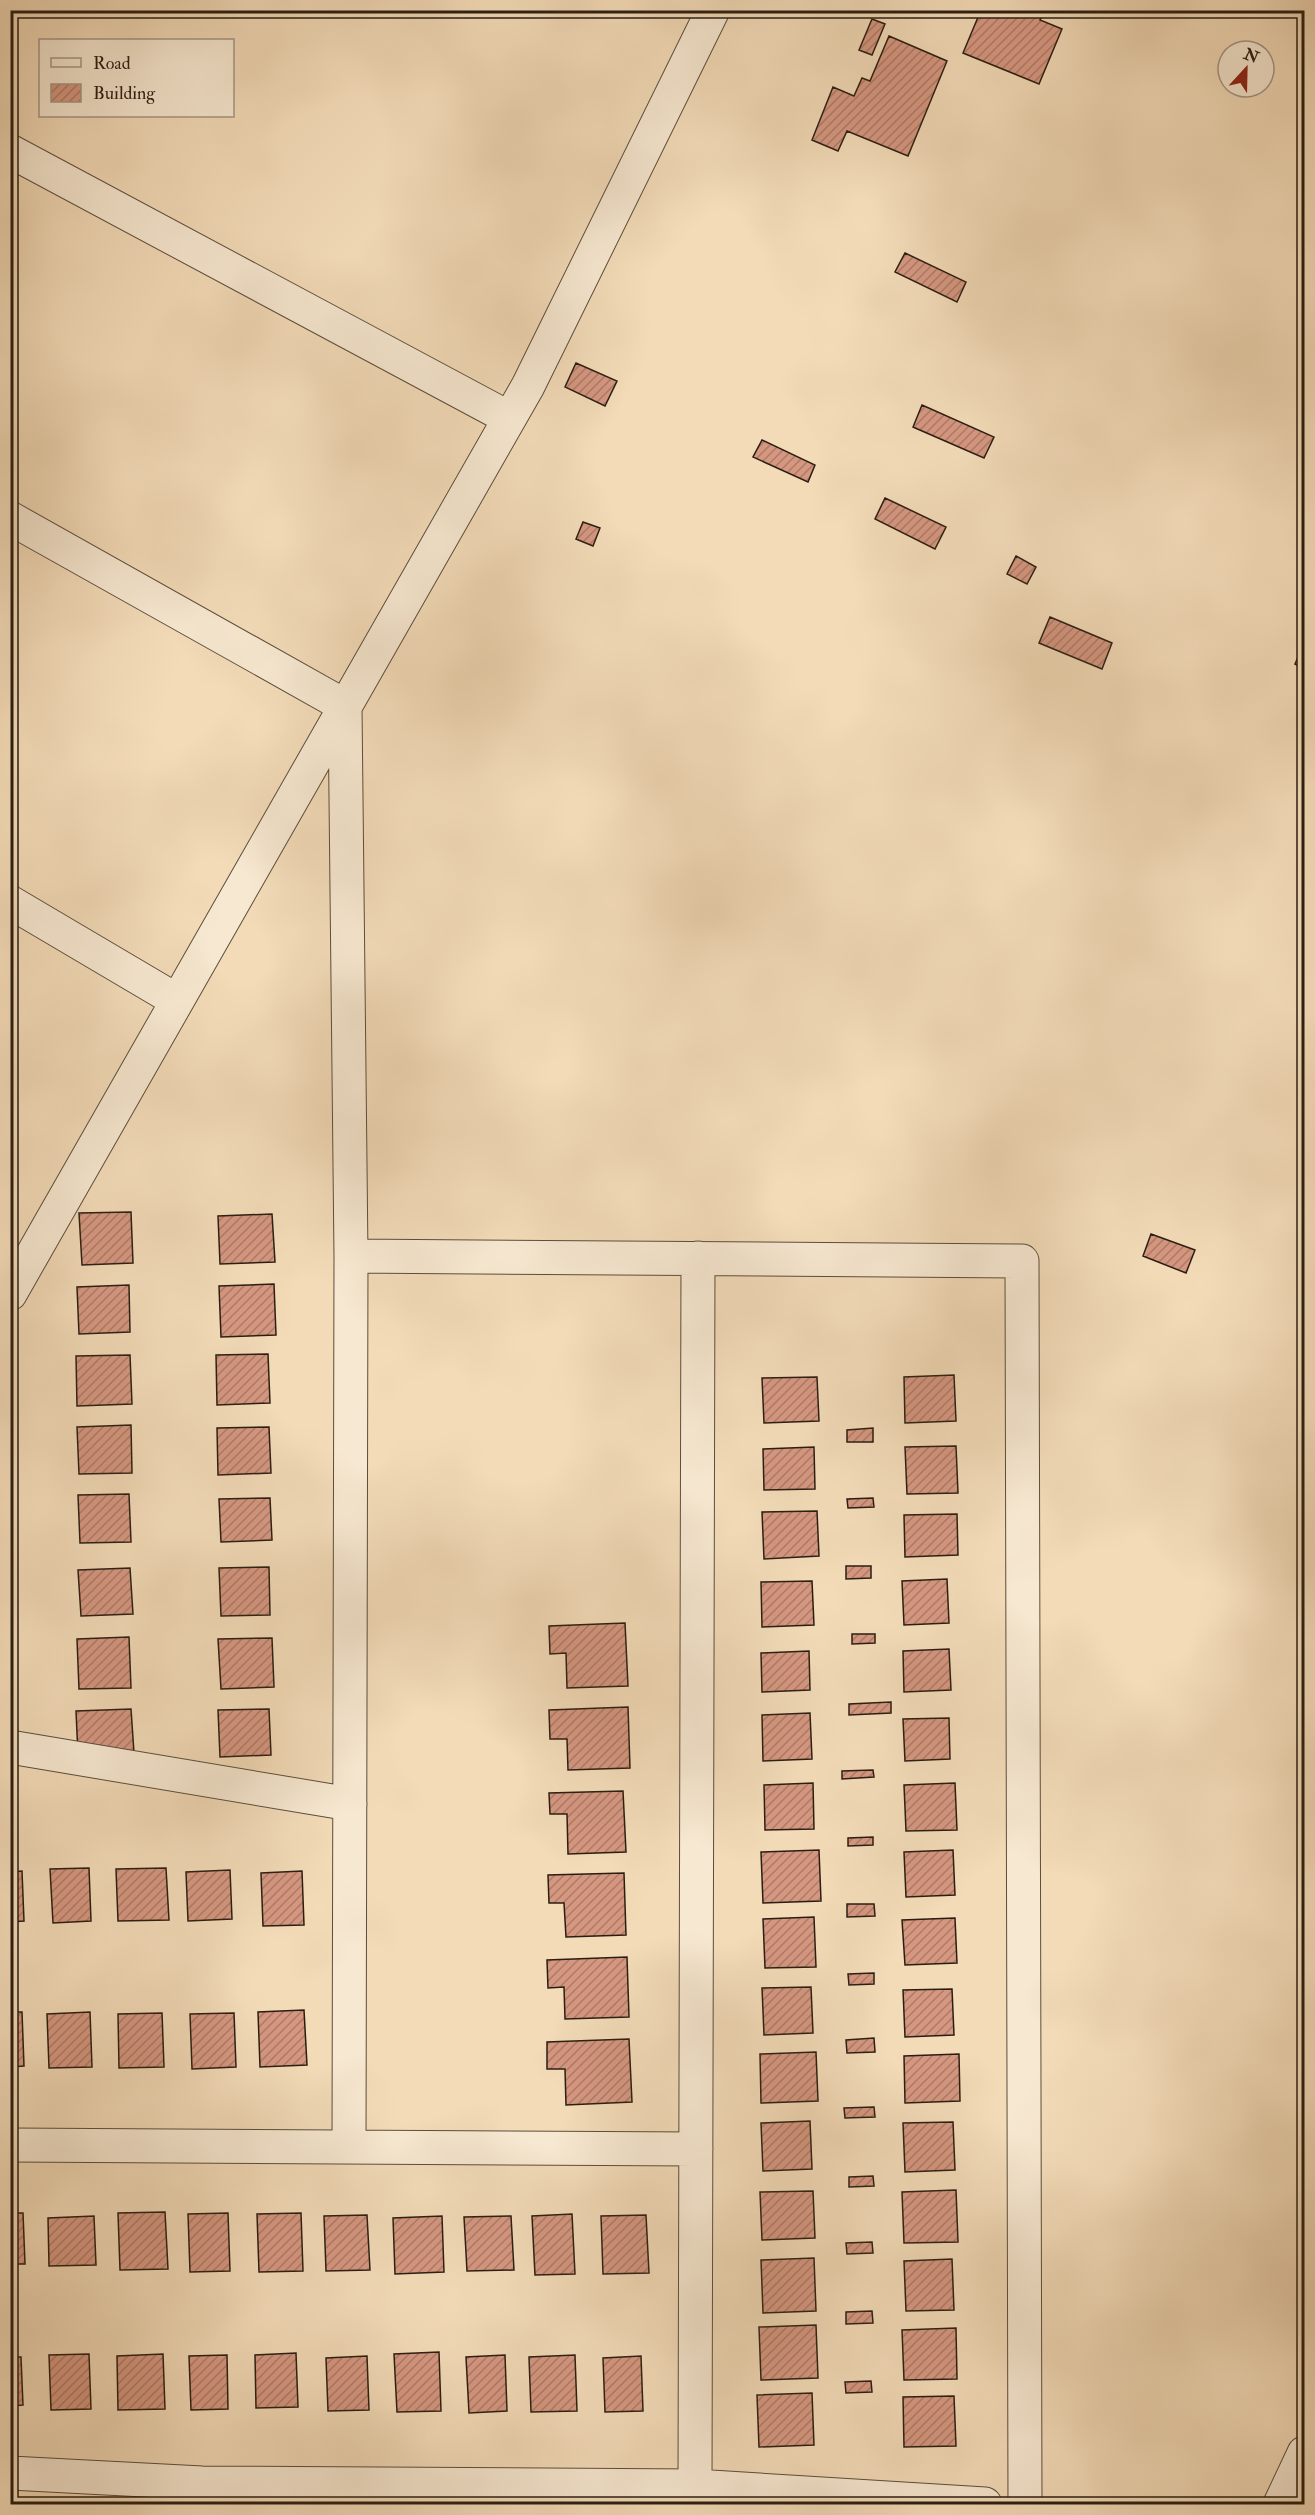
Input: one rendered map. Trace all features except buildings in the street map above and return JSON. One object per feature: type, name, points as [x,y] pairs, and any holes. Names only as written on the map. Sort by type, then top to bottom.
[{"type":"street","points":[[12,1284],[509,418],[713,10]]},
{"type":"street","points":[[10,151],[509,418]]},
{"type":"street","points":[[10,518],[345,706]]},
{"type":"street","points":[[345,706],[351,1256],[349,2147]]},
{"type":"street","points":[[10,902],[176,1000]]},
{"type":"street","points":[[351,1256],[1022,1261],[1026,2505]]},
{"type":"street","points":[[695,2486],[698,1258]]},
{"type":"street","points":[[10,1748],[350,1804]]},
{"type":"street","points":[[10,2145],[696,2149]]},
{"type":"street","points":[[1280,2505],[1305,2453]]},
{"type":"street","points":[[10,2473],[202,2494],[695,2486],[985,2505]]}]
